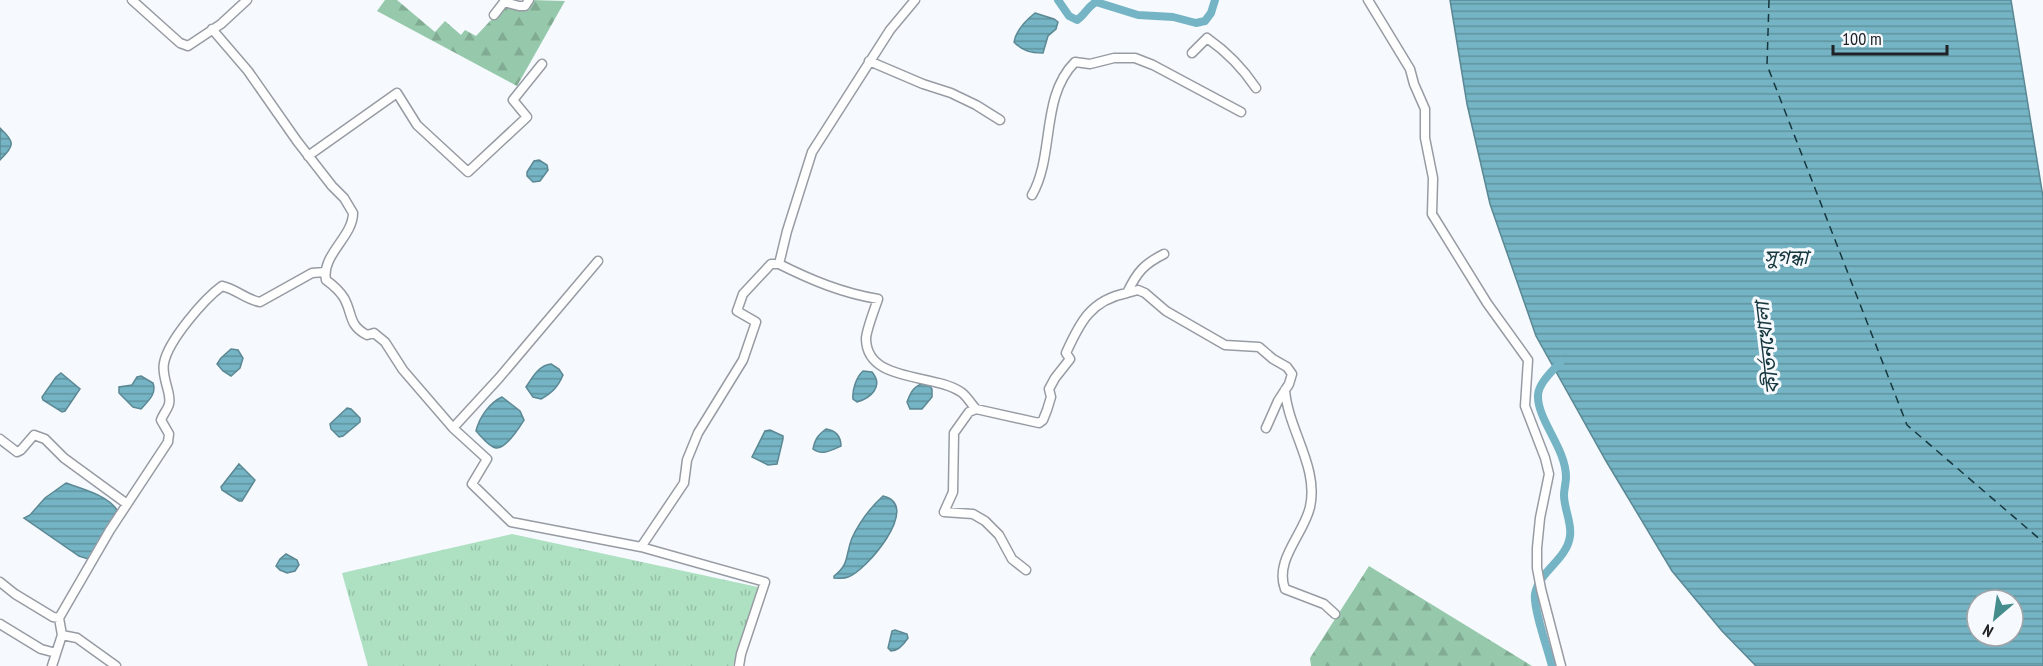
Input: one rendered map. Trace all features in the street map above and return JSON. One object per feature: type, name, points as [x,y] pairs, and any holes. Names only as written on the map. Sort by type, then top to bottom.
[{"type":"street","points":[[132,0],[180,43],[188,46],[221,24],[246,0]]},
{"type":"street","points":[[494,15],[504,2],[525,6],[529,0]]},
{"type":"street","points":[[779,264],[812,152],[890,30],[915,0]]},
{"type":"street","points":[[1368,0],[1410,69],[1425,109],[1425,138],[1432,178],[1432,214],[1487,303],[1527,360],[1526,406],[1545,458],[1548,474],[1540,518],[1537,567],[1561,666]]},
{"type":"street","points":[[212,29],[248,71],[308,156],[344,198],[353,213],[351,226],[327,264],[326,280],[344,298],[352,323],[359,331],[367,335],[374,333],[385,342],[403,370],[453,428],[487,459],[472,484],[511,522],[640,547],[765,582],[739,666]]},
{"type":"street","points":[[1192,53],[1207,38],[1223,49],[1256,87]]},
{"type":"street","points":[[1032,195],[1040,182],[1058,90],[1065,72],[1075,62],[1090,64],[1114,58],[1135,58],[1153,65],[1241,112]]},
{"type":"street","points":[[869,61],[951,93],[999,120]]},
{"type":"street","points":[[308,156],[397,93],[417,125],[468,172],[527,117],[513,100],[542,64]]},
{"type":"street","points":[[1127,293],[1136,276],[1147,263],[1164,254]]},
{"type":"street","points":[[453,428],[500,378],[598,261]]},
{"type":"street","points":[[640,547],[684,483],[687,460],[698,433],[742,360],[756,322],[737,311],[743,294],[771,264],[779,264],[818,283],[878,299],[866,337],[874,362],[897,374],[936,382],[962,392],[976,410]]},
{"type":"street","points":[[52,666],[62,635],[59,618],[127,504],[168,442],[169,434],[161,420],[169,405],[163,378],[164,364],[173,342],[210,294],[222,286],[231,288],[252,301],[261,302],[312,273],[325,272]]},
{"type":"street","points":[[1026,570],[1012,559],[999,535],[986,521],[973,514],[944,512],[952,492],[954,434],[969,412],[976,410],[1039,423],[1043,420],[1051,397],[1049,389],[1070,359],[1066,353],[1079,325],[1091,310],[1112,296],[1138,290],[1145,292],[1166,311],[1225,345],[1259,347],[1287,367],[1292,374],[1266,428]]},
{"type":"street","points":[[1286,390],[1289,416],[1308,467],[1312,492],[1310,508],[1285,561],[1281,577],[1285,589],[1324,604],[1335,614]]},
{"type":"street","points":[[0,439],[17,453],[34,435],[45,439],[64,458],[127,504]]},
{"type":"street","points":[[0,582],[15,594],[53,617],[59,618]]},
{"type":"street","points":[[0,624],[41,649],[56,653]]},
{"type":"street","points":[[62,635],[77,638],[116,666]]},
{"type":"green space","points":[[385,0],[397,0],[435,32],[445,21],[461,35],[465,30],[476,36],[505,5],[518,10],[531,0],[565,1],[517,86],[377,11]]},
{"type":"green space","points":[[512,534],[758,587],[733,666],[368,666],[342,573]]},
{"type":"green space","points":[[1369,566],[1532,666],[1311,666],[1310,658]]},
{"type":"water","name":"সুগন্ধা","points":[[1450,0],[2011,0],[2043,197],[2043,666],[1756,666],[1722,631],[1672,571],[1606,461],[1536,336],[1490,204],[1467,104]]},
{"type":"water","points":[[1035,13],[1058,22],[1056,29],[1048,36],[1043,53],[1027,51],[1014,42],[1022,26]]},
{"type":"water","points":[[0,128],[9,137],[11,144],[0,160]]},
{"type":"water","points":[[539,160],[547,165],[548,170],[540,181],[533,182],[527,176],[527,172],[534,161]]},
{"type":"water","points":[[231,349],[238,350],[243,358],[240,368],[231,376],[217,364]]},
{"type":"water","points":[[551,364],[563,375],[561,379],[545,397],[541,399],[533,397],[526,387],[539,369]]},
{"type":"water","points":[[863,371],[872,372],[877,382],[874,391],[867,398],[857,402],[853,399],[854,388]]},
{"type":"water","points":[[61,373],[80,389],[62,412],[42,397]]},
{"type":"water","points":[[141,376],[153,383],[154,391],[141,409],[133,407],[119,393],[119,387],[132,385],[137,377]]},
{"type":"water","points":[[927,383],[932,389],[932,397],[922,409],[910,409],[907,402],[912,391],[919,385]]},
{"type":"water","points":[[502,397],[520,411],[524,420],[508,442],[496,448],[488,444],[476,431],[485,411]]},
{"type":"water","points":[[347,408],[360,418],[360,422],[339,437],[331,429],[330,424]]},
{"type":"water","points":[[826,429],[837,434],[841,446],[827,452],[816,451],[813,449],[816,440]]},
{"type":"water","points":[[770,430],[783,436],[783,439],[777,464],[768,465],[752,457],[765,431]]},
{"type":"water","points":[[239,464],[255,480],[242,501],[222,490],[221,487]]},
{"type":"water","points":[[66,483],[101,496],[117,510],[88,559],[79,556],[24,518],[30,515],[45,498]]},
{"type":"water","points":[[883,496],[894,502],[897,512],[887,538],[877,552],[856,572],[846,578],[834,578],[845,563],[852,538],[858,527]]},
{"type":"water","points":[[286,554],[297,560],[299,565],[295,571],[287,573],[276,566]]},
{"type":"water","points":[[892,631],[907,634],[908,638],[903,645],[891,651],[888,648]]},
{"type":"waterway","points":[[1058,0],[1069,16],[1077,20],[1096,2],[1138,15],[1173,17],[1196,23],[1205,21],[1211,13],[1215,0]]},
{"type":"waterway","points":[[1552,666],[1538,619],[1535,594],[1542,579],[1564,552],[1570,531],[1564,500],[1565,466],[1542,414],[1538,395],[1544,381],[1561,361]]},
{"type":"ferry route","points":[[1769,0],[1767,65],[1907,425],[2043,542]]},
{"type":"water label","name":"কীর্তনখোলা","points":[[1767,348]]}]
